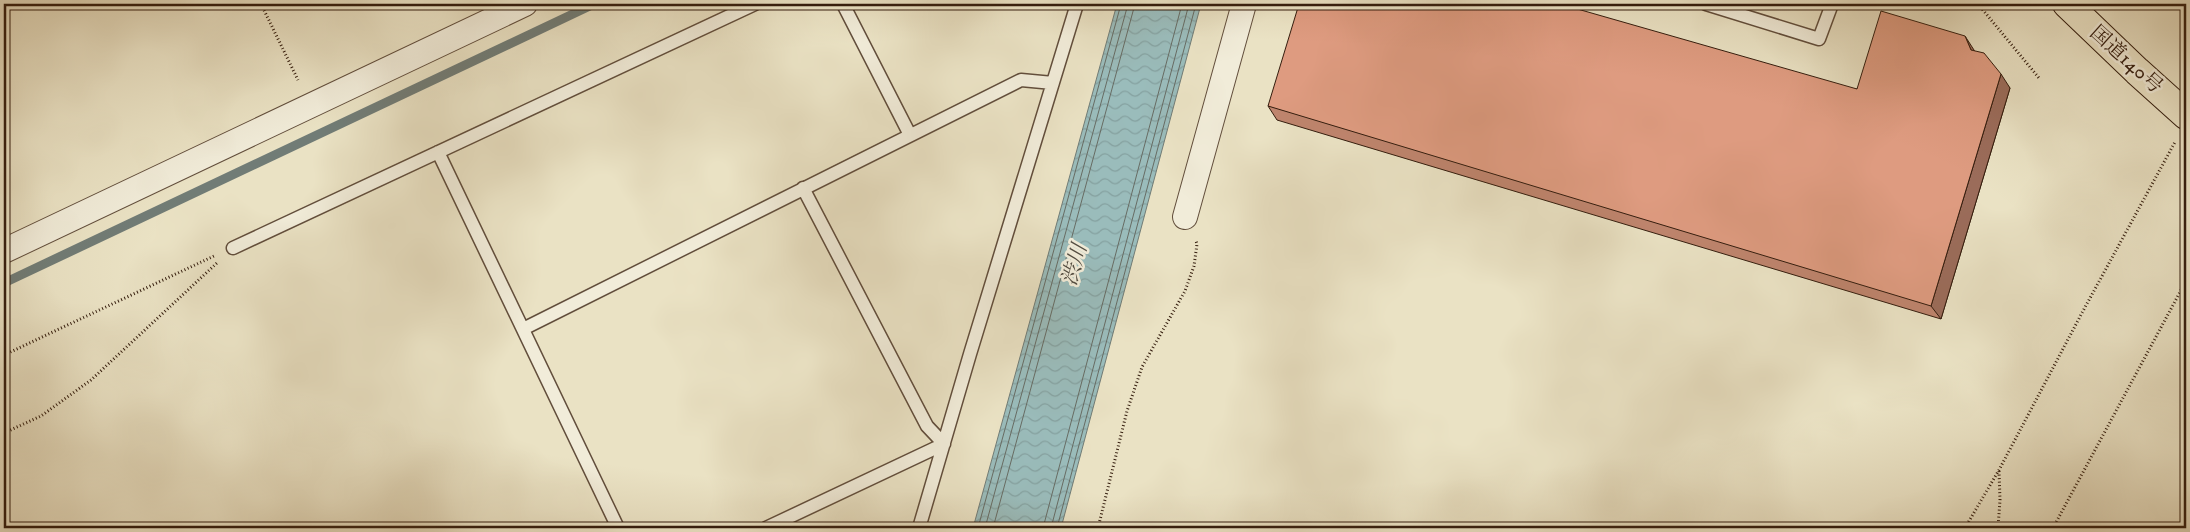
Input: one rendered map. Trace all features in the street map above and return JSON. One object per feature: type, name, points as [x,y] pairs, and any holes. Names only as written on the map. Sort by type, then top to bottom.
[{"type":"highway","name":"国道140号","points":[[2067,4],[2137,71],[2182,127]]},
{"type":"street","points":[[4,251],[525,4]]},
{"type":"street","points":[[1185,217],[1244,4]]},
{"type":"lane","points":[[233,248],[755,4]]},
{"type":"lane","points":[[843,4],[910,135]]},
{"type":"lane","points":[[920,528],[1077,4]]},
{"type":"lane","points":[[1706,4],[1819,39],[1832,4]]},
{"type":"lane","points":[[523,329],[1021,80],[1053,83]]},
{"type":"lane","points":[[438,152],[618,528]]},
{"type":"lane","points":[[803,188],[923,419],[944,444]]},
{"type":"lane","points":[[766,528],[944,444]]},
{"type":"path","points":[[261,4],[310,106]]},
{"type":"path","points":[[1978,4],[2039,78]]},
{"type":"path","points":[[1965,528],[1999,470],[2182,127]]},
{"type":"path","points":[[1098,528],[1127,411],[1142,367],[1185,291],[1194,266],[1198,244],[1185,217]]},
{"type":"path","points":[[4,355],[233,248]]},
{"type":"path","points":[[4,433],[41,416],[91,380],[233,248]]},
{"type":"path","points":[[2053,528],[2186,281]]},
{"type":"path","points":[[1998,528],[2000,500],[1999,470]]},
{"type":"water","name":"渋川","points":[[1117,4],[1201,4],[1061,528],[973,528]]},
{"type":"building","points":[[1299,4],[1560,4],[1857,89],[1881,11],[1965,36],[1971,50],[1984,53],[2001,74],[1931,306],[1268,106]]},
{"type":"waterway","points":[[4,283],[594,4]]}]
